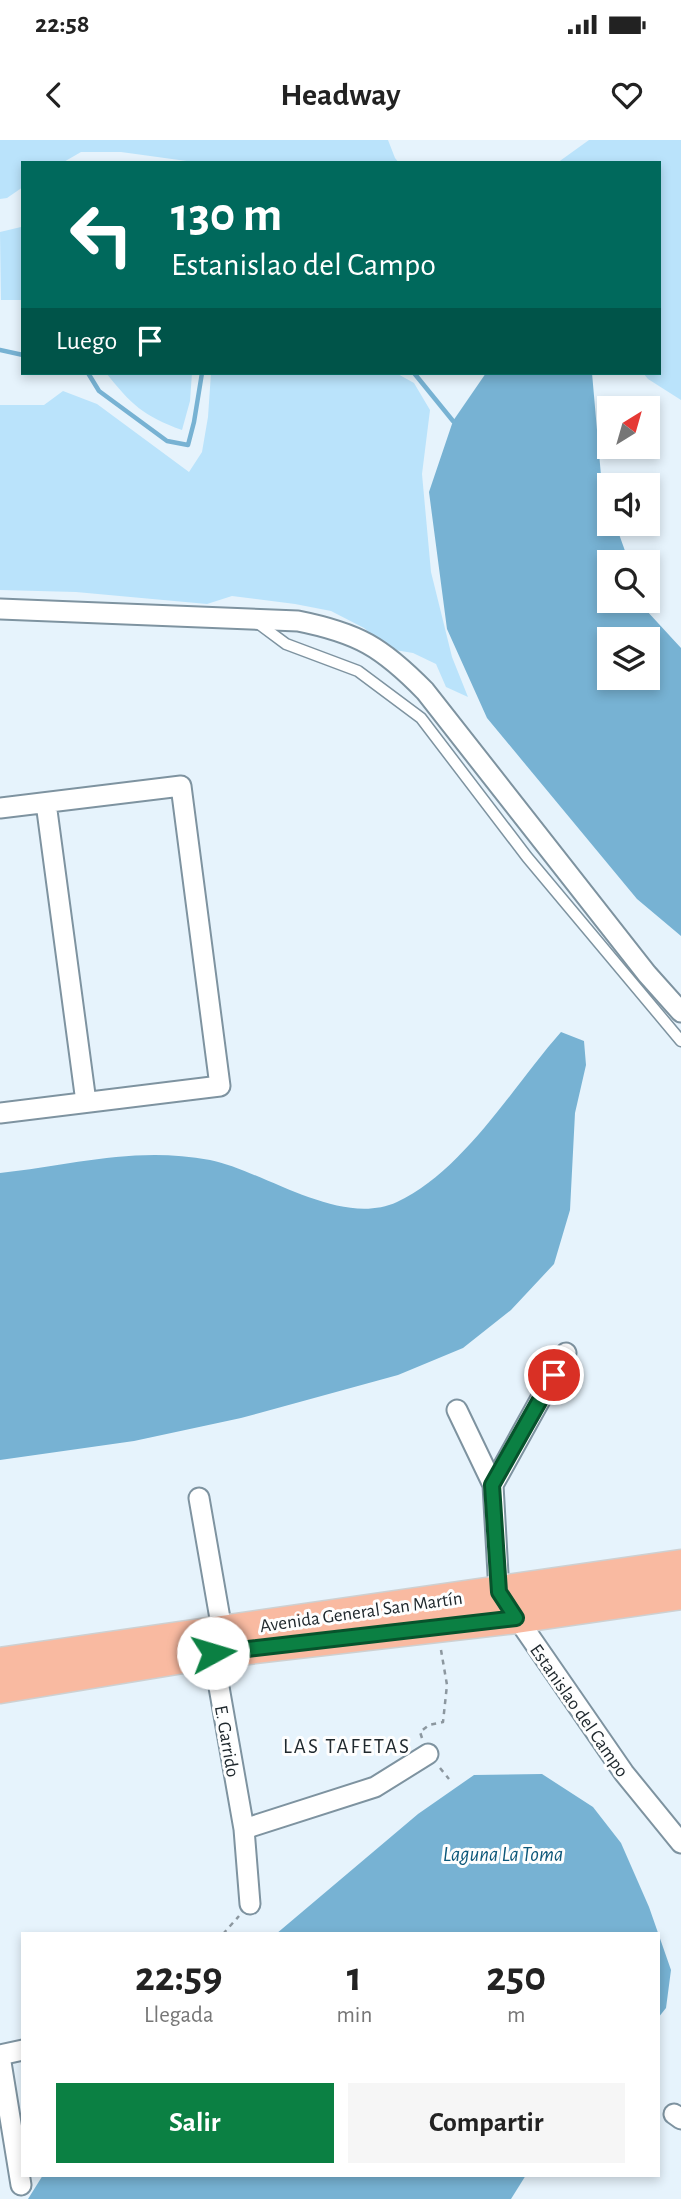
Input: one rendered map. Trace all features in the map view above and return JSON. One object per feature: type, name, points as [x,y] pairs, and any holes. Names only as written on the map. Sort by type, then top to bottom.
[{"type":"main road","name":"Avenida General San Martín","points":[[0,1688],[217,1641],[499,1592],[681,1565]]},
{"type":"main road","name":"Avenida General San Martín","points":[[0,1663],[217,1641],[437,1627],[681,1594]]},
{"type":"street","points":[[0,609],[298,621],[335,628],[369,643],[398,663],[425,691],[647,974],[681,1012]]},
{"type":"street","points":[[0,808],[181,786],[220,1086],[0,1113]]},
{"type":"street","points":[[46,803],[86,1102]]},
{"type":"street","points":[[492,1485],[566,1353]]},
{"type":"street","name":"Estanislao del Campo","points":[[457,1410],[492,1485],[499,1592],[624,1773],[681,1843]]},
{"type":"street","name":"E. Garrido","points":[[199,1498],[244,1829],[250,1904]]},
{"type":"street","points":[[244,1829],[375,1787],[428,1754]]},
{"type":"street","points":[[21,2050],[0,2055],[21,2185]]},
{"type":"lane","points":[[252,619],[286,645],[358,671],[421,718],[527,857],[681,1041]]},
{"type":"path","points":[[437,1627],[447,1685],[443,1722],[420,1732],[428,1754],[449,1779]]},
{"type":"path","points":[[225,1932],[250,1904]]},
{"type":"shaded area","points":[[0,140],[388,140],[397,161],[186,161],[121,152],[81,152],[65,161],[21,161],[21,188],[7,198],[0,199]]},
{"type":"shaded area","points":[[589,140],[681,140],[681,400],[645,375],[661,375],[661,161],[560,161]]},
{"type":"shaded area","points":[[21,227],[21,300],[1,300],[0,232]]},
{"type":"shaded area","points":[[108,375],[192,375],[190,401],[182,430],[147,414]]},
{"type":"shaded area","points":[[211,375],[400,375],[414,383],[430,410],[422,474],[431,572],[452,657],[468,697],[446,687],[436,664],[413,653],[389,649],[364,628],[331,611],[232,596],[207,604],[76,592],[0,590],[0,405],[44,405],[63,391],[97,404],[189,472],[202,452]]},
{"type":"water","points":[[485,375],[592,375],[597,459],[600,459],[601,473],[597,473],[597,536],[620,536],[625,550],[597,550],[597,613],[649,613],[681,648],[681,936],[637,899],[487,718],[447,629],[429,492],[453,421]]},
{"type":"water","points":[[561,1032],[584,1041],[586,1065],[575,1113],[570,1210],[554,1264],[511,1310],[463,1348],[398,1375],[241,1418],[134,1441],[0,1460],[0,1173],[104,1158],[182,1156],[231,1166],[327,1203],[351,1208],[375,1208],[397,1202],[444,1170],[486,1126]]},
{"type":"water","name":"Laguna La Toma","points":[[542,1774],[593,1807],[621,1843],[658,1932],[278,1932],[418,1814],[474,1775]]},
{"type":"water","name":"Laguna La Toma","points":[[660,1938],[671,1970],[666,2008],[660,2016]]},
{"type":"water","points":[[42,2177],[525,2177],[511,2199],[28,2199]]},
{"type":"waterway","points":[[0,350],[21,355]]},
{"type":"waterway","points":[[89,375],[99,391],[167,441],[188,445],[202,375]]},
{"type":"waterway","points":[[416,375],[453,421]]},
{"type":"district","name":"LAS TAFETAS","points":[[347,1746]]},
{"type":"route","points":[[213,1653],[516,1618],[499,1592],[492,1485],[554,1375]]}]
